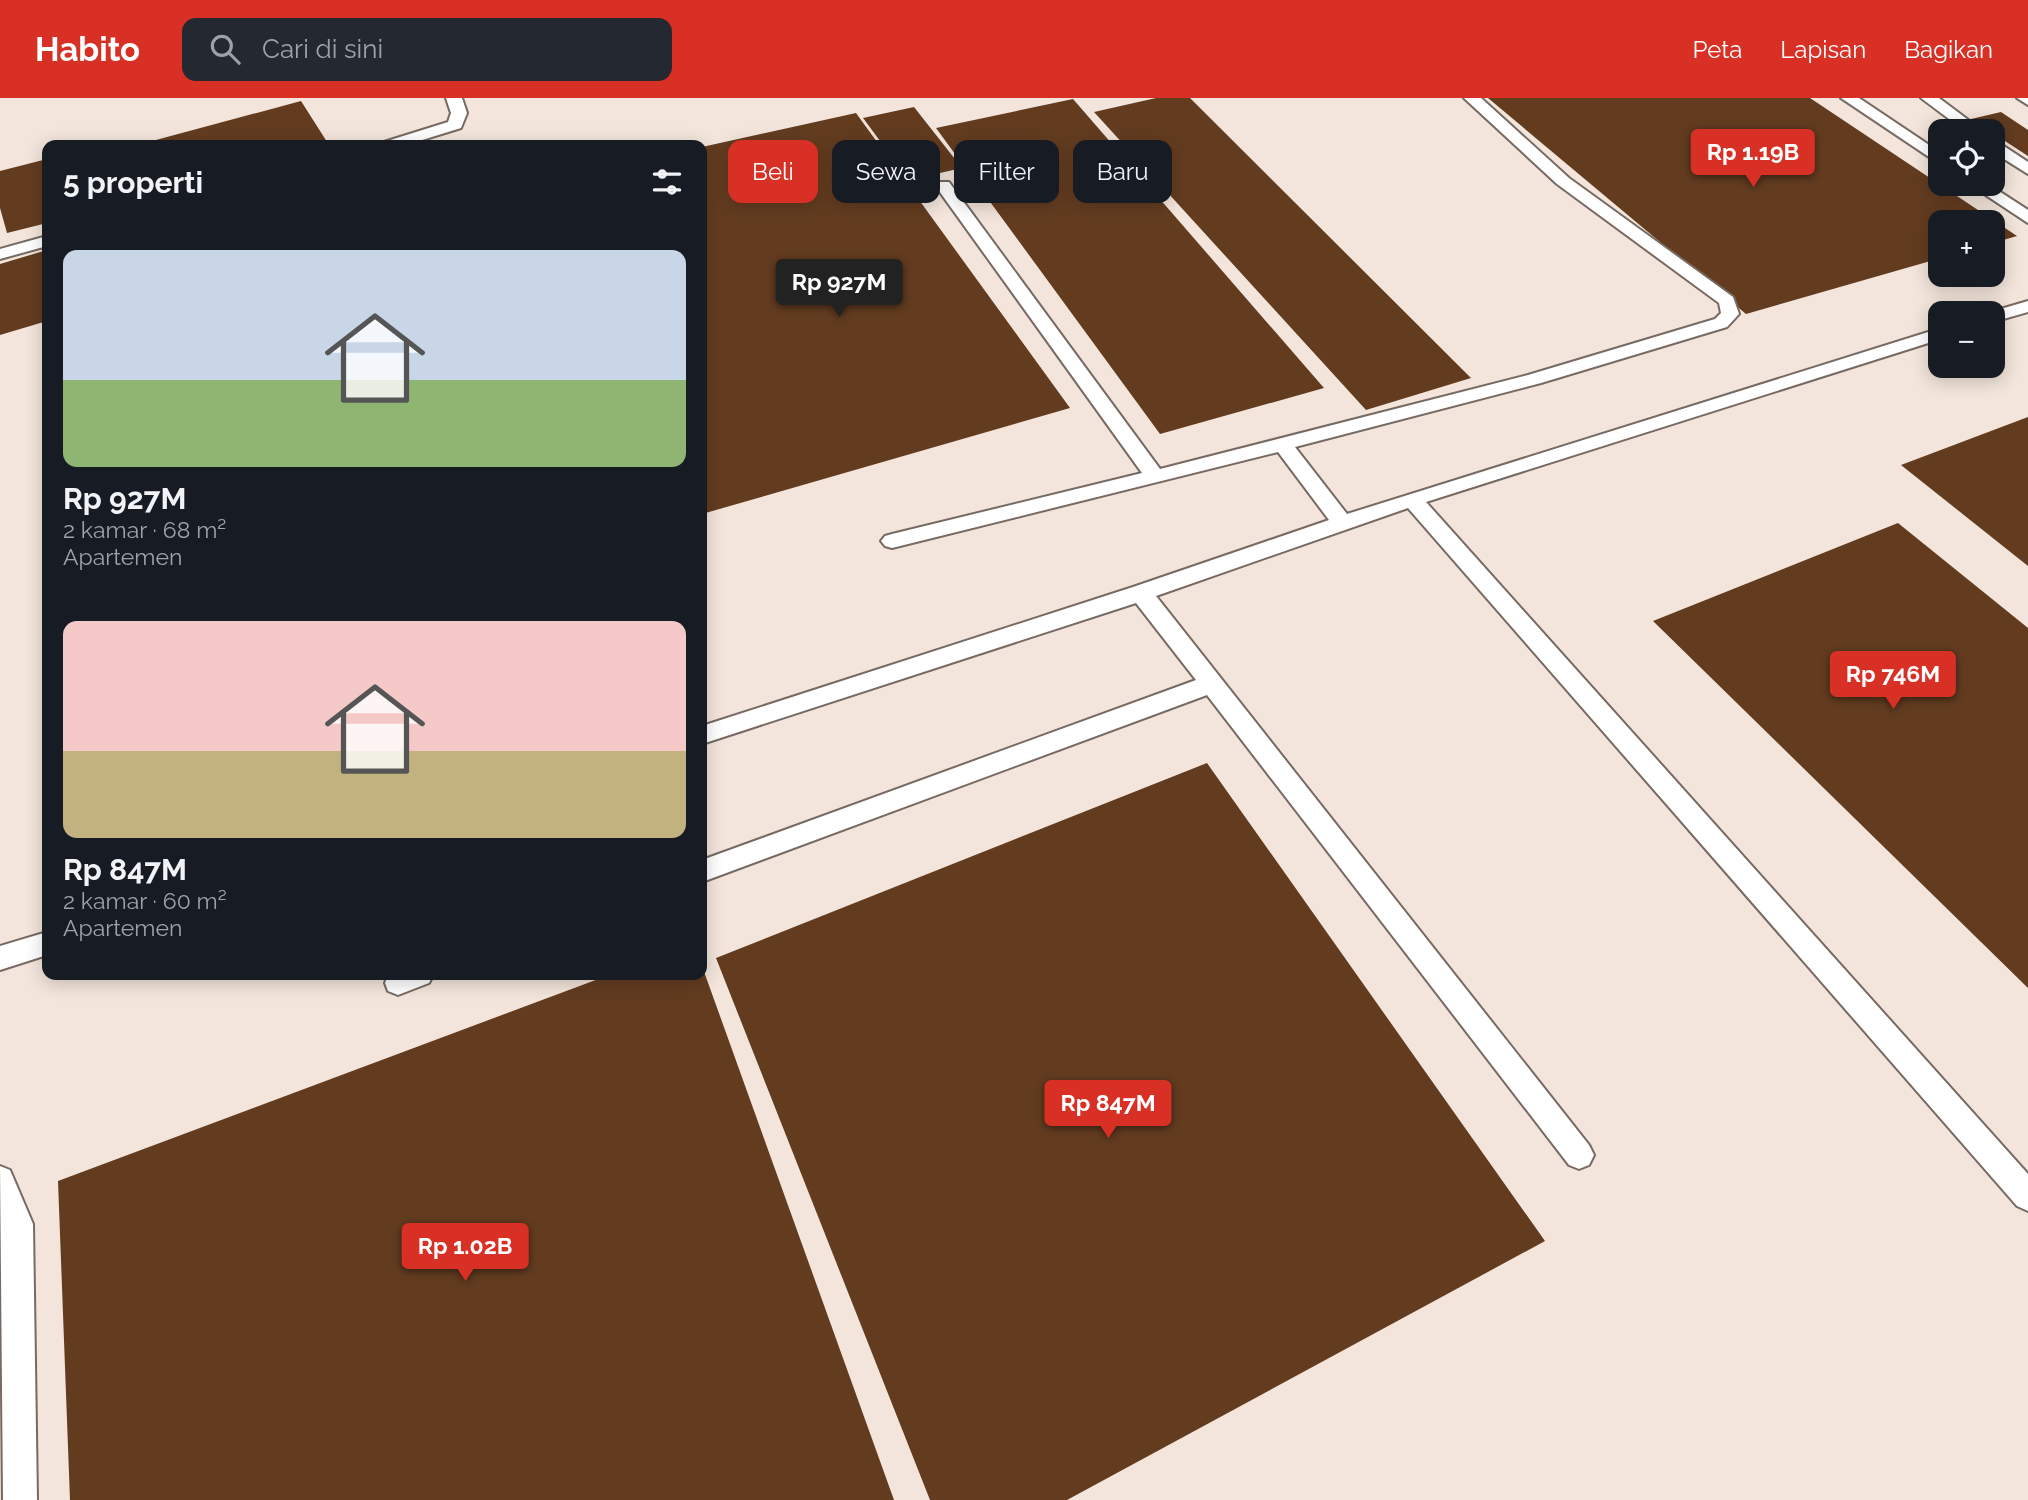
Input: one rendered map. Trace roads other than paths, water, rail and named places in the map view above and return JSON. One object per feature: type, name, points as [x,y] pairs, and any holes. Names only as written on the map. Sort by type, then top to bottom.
[{"type":"lane","points":[[406,140],[455,125],[458,113],[454,98]]},
{"type":"lane","points":[[892,541],[1284,446],[1534,379],[1721,323],[1730,314],[1727,301],[1563,181],[1472,98]]},
{"type":"lane","points":[[1849,98],[1928,151]]},
{"type":"lane","points":[[1929,98],[1958,119]]},
{"type":"lane","points":[[2005,153],[2028,169]]},
{"type":"lane","points":[[943,185],[1155,477]]},
{"type":"lane","points":[[1995,196],[2028,218]]},
{"type":"lane","points":[[0,254],[42,242]]},
{"type":"lane","points":[[2005,313],[2028,306]]},
{"type":"lane","points":[[707,733],[1141,593],[1412,499],[1928,337]]},
{"type":"lane","points":[[1284,446],[1343,523]]},
{"type":"lane","points":[[1412,499],[2028,1196]]},
{"type":"lane","points":[[1141,593],[1579,1155]]},
{"type":"lane","points":[[707,869],[1211,684]]},
{"type":"lane","points":[[0,958],[42,945]]},
{"type":"lane","points":[[0,1180],[18,1224],[20,1500]]}]
